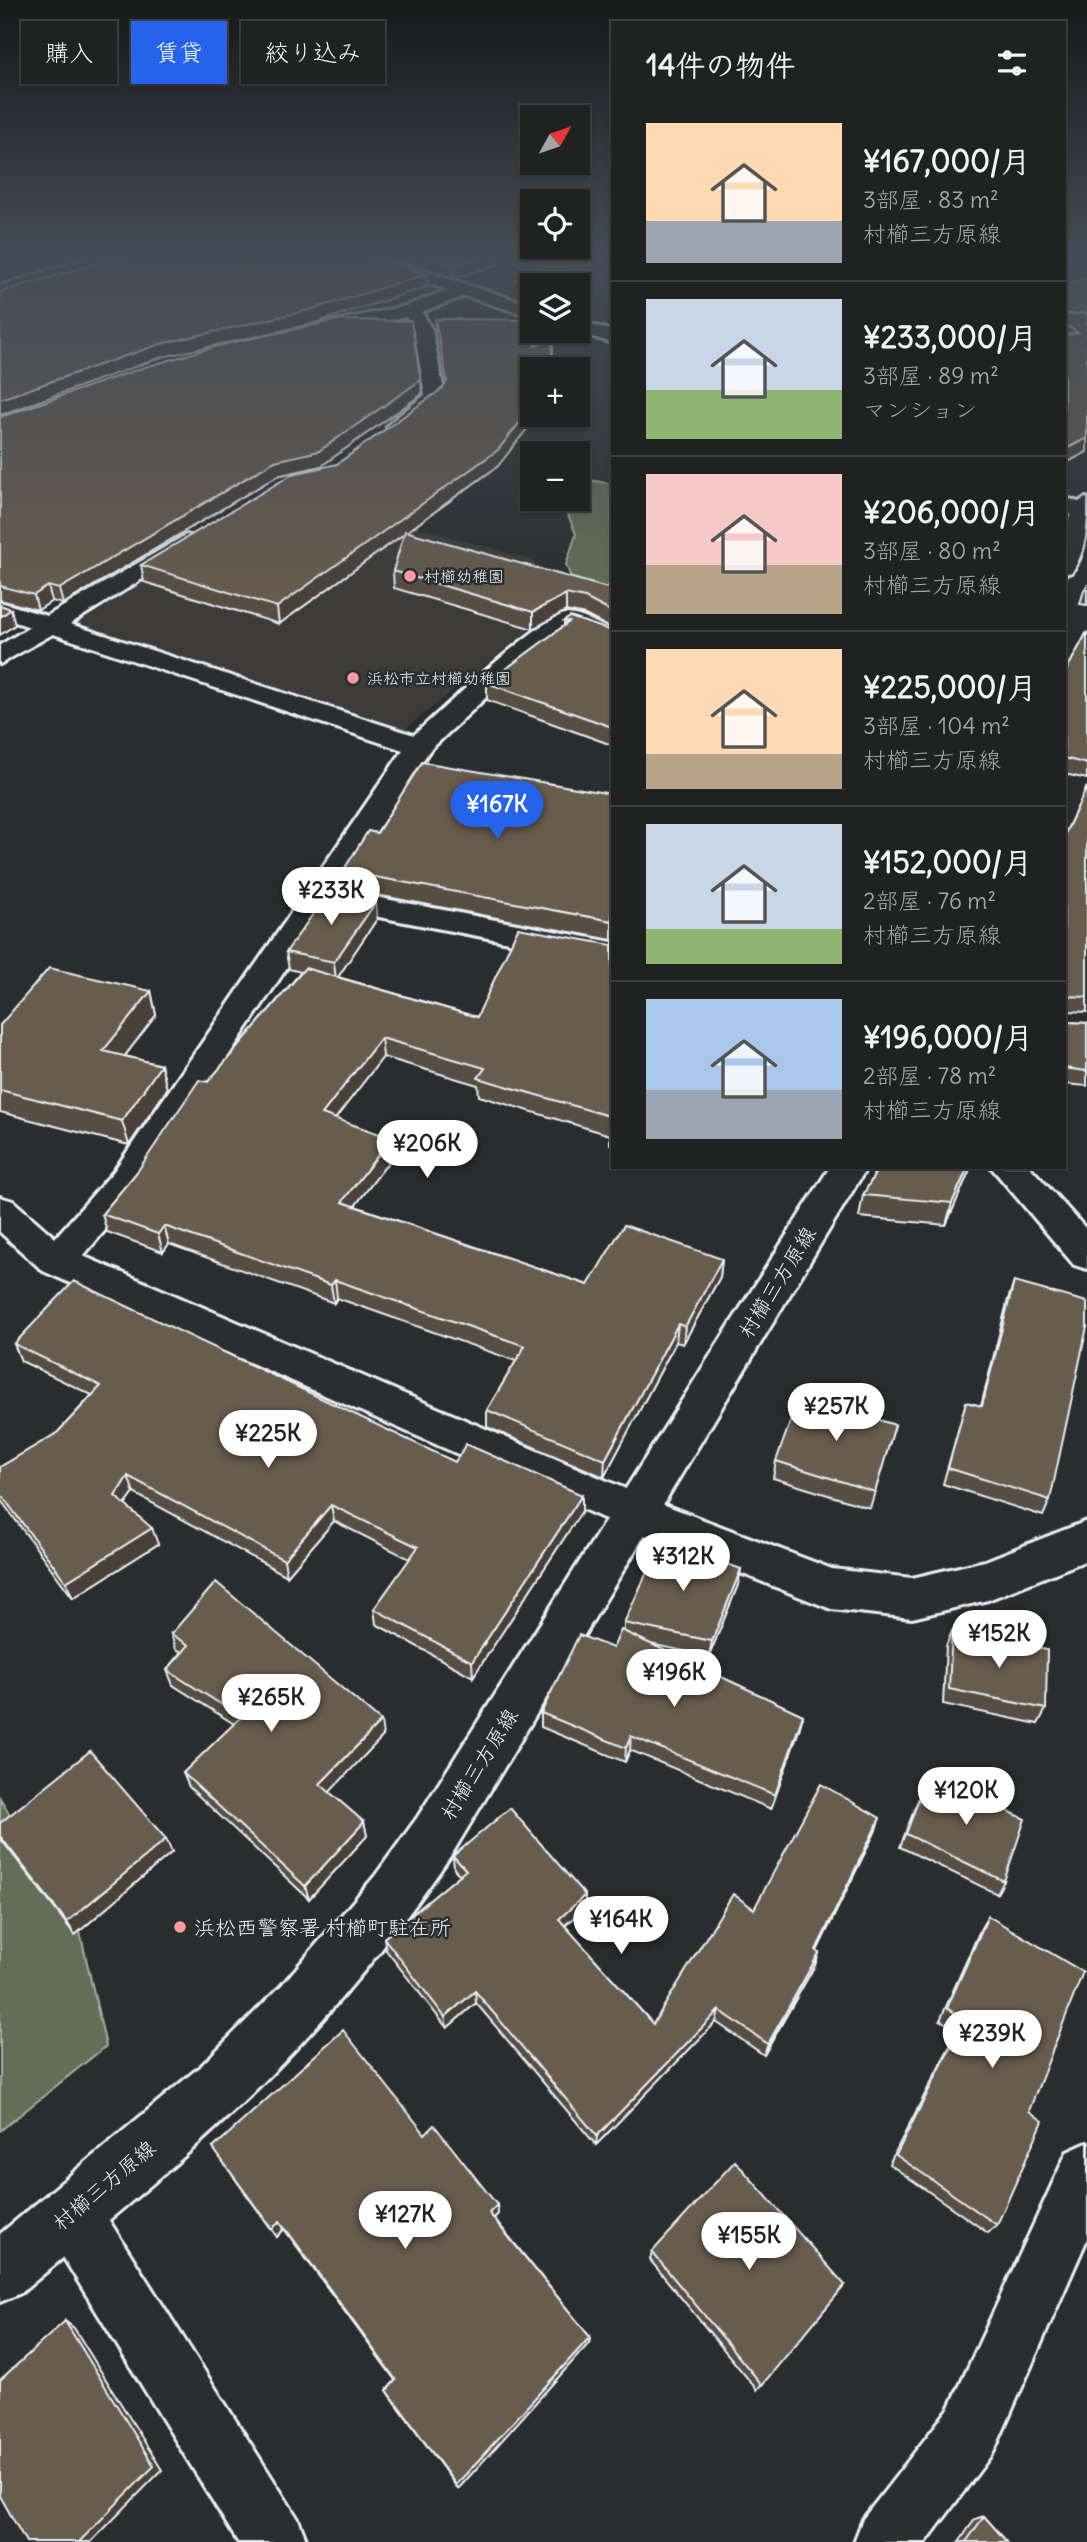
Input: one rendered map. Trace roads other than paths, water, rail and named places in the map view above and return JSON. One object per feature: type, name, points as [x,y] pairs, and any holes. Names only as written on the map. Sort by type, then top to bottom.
[{"type":"street","points":[[383,436],[435,397],[431,373]]},
{"type":"street","points":[[1066,560],[1080,508]]},
{"type":"street","points":[[0,656],[205,530]]},
{"type":"street","points":[[0,609],[53,624],[419,746]]},
{"type":"street","points":[[57,1261],[127,1180],[419,746],[487,682],[566,621],[611,638]]},
{"type":"street","points":[[320,895],[611,952]]},
{"type":"street","name":"村櫛三方原線","points":[[0,2272],[249,2059],[352,1948],[435,1835],[848,1169]]},
{"type":"street","points":[[1011,1169],[1087,1255]]},
{"type":"street","points":[[0,1211],[57,1261],[634,1512],[831,1589],[912,1598],[988,1580],[1087,1540]]},
{"type":"street","points":[[886,2542],[972,2429],[1087,2172]]},
{"type":"street","points":[[70,2213],[275,2542]]},
{"type":"place","name":"村櫛幼稚園","points":[[410,576]]},
{"type":"place","name":"浜松市立村櫛幼稚園","points":[[353,678]]},
{"type":"place","name":"浜松西警察署 村櫛町駐在所","points":[[180,1927]]}]
